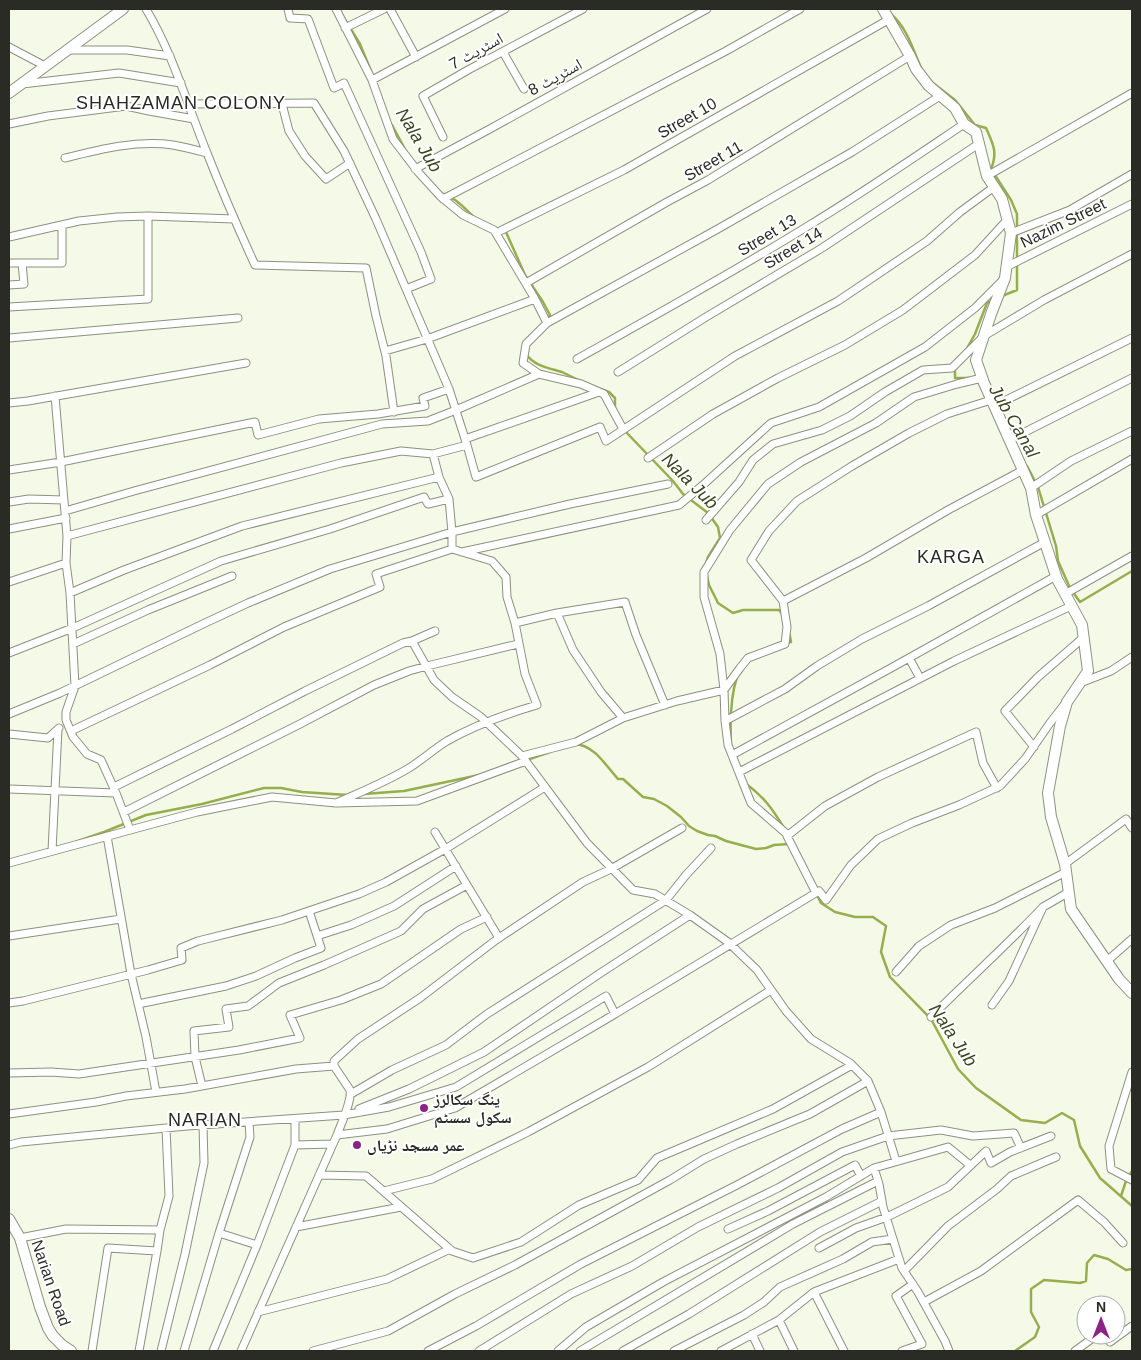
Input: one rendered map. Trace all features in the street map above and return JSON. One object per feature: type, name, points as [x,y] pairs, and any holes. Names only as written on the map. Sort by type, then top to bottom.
[{"type":"street","points":[[9,93],[122,9]]},
{"type":"street","points":[[146,9],[163,39],[207,153],[255,265],[366,268],[385,351],[394,412]]},
{"type":"street","points":[[288,9],[290,18],[308,19],[334,88],[344,83],[421,252],[431,279],[406,289]]},
{"type":"street","points":[[336,9],[372,80],[393,139],[415,169],[443,199],[463,215],[494,230],[526,283],[547,323]]},
{"type":"street","points":[[345,28],[384,9]]},
{"type":"street","points":[[390,9],[416,57]]},
{"type":"street","points":[[372,80],[505,9]]},
{"type":"street","name":"اسٹریٹ 7","points":[[443,137],[423,96],[583,9]]},
{"type":"street","name":"اسٹریٹ 8","points":[[415,169],[707,9]]},
{"type":"street","points":[[443,199],[652,90],[800,9]]},
{"type":"street","points":[[337,1135],[387,1130],[455,1108],[819,891],[826,900],[851,865],[878,839],[1000,786],[1025,759],[1088,671],[1082,625],[1056,576],[1036,515],[1031,488],[982,378],[976,360],[1005,278],[1011,233],[1002,199],[987,176],[976,132],[964,124],[955,108],[929,86],[916,69],[883,9]]},
{"type":"street","name":"Street 10","points":[[496,233],[624,170],[888,20]]},
{"type":"street","points":[[9,47],[45,66]]},
{"type":"street","points":[[66,50],[127,50],[170,56]]},
{"type":"street","points":[[503,52],[524,89]]},
{"type":"street","name":"Street 11","points":[[526,283],[708,180],[910,56]]},
{"type":"street","points":[[22,84],[119,73],[181,83]]},
{"type":"street","points":[[987,176],[1132,93]]},
{"type":"street","points":[[623,430],[604,394],[581,384],[539,374],[523,363],[526,344],[547,323],[741,216],[852,152],[940,96]]},
{"type":"street","points":[[188,104],[314,103],[344,151],[376,218],[449,389],[476,477],[600,427],[606,441],[735,356],[838,301],[927,241],[960,212],[994,187]]},
{"type":"street","points":[[282,104],[289,131],[305,156],[326,178],[350,163]]},
{"type":"street","points":[[9,124],[48,116],[126,106],[194,119]]},
{"type":"street","name":"Street 13","points":[[577,359],[710,285],[808,226],[964,124]]},
{"type":"street","name":"Street 14","points":[[618,372],[822,248],[980,143]]},
{"type":"street","points":[[65,158],[111,147],[141,144],[173,145],[207,153]]},
{"type":"street","points":[[1011,233],[1070,210],[1132,174]]},
{"type":"street","name":"Nazim Street","points":[[1006,267],[1132,204]]},
{"type":"street","points":[[9,237],[79,221],[148,216],[234,219]]},
{"type":"street","points":[[9,307],[148,299],[148,216]]},
{"type":"street","points":[[648,458],[713,414],[778,378],[845,345],[903,310],[974,255],[1007,220]]},
{"type":"street","points":[[9,264],[62,263],[62,225]]},
{"type":"street","points":[[706,520],[739,482],[753,460],[773,444],[822,430],[850,416],[885,392],[923,370],[952,368],[984,336],[1044,300],[1132,254]]},
{"type":"street","points":[[9,285],[24,284],[22,263]]},
{"type":"street","points":[[462,552],[679,505],[772,423],[819,407],[925,347],[975,308],[1005,278]]},
{"type":"street","points":[[385,351],[535,299]]},
{"type":"street","points":[[9,338],[238,318]]},
{"type":"street","points":[[55,396],[67,536],[66,563],[70,593],[75,686],[66,712],[66,720],[73,736],[87,754],[101,760],[130,830],[197,812],[272,797],[336,803],[418,801],[524,758],[576,742],[623,718],[665,704],[724,690],[748,658],[785,644],[788,627],[783,601],[751,560],[769,532],[797,501],[852,466],[946,414],[993,403],[1132,338]]},
{"type":"street","points":[[9,403],[246,363]]},
{"type":"street","points":[[9,529],[65,514],[134,491],[382,424],[428,421],[539,374]]},
{"type":"street","points":[[816,893],[788,835],[751,802],[728,745],[720,654],[704,597],[704,572],[730,530],[768,484],[801,462],[876,423],[914,397],[982,378]]},
{"type":"street","points":[[1009,440],[1132,378]]},
{"type":"street","points":[[9,470],[61,462],[255,422],[258,435],[319,419],[394,412],[425,406],[423,398],[449,389]]},
{"type":"street","points":[[67,536],[341,463],[401,450],[433,454],[599,392]]},
{"type":"street","points":[[1031,488],[1071,461],[1132,431]]},
{"type":"street","points":[[433,454],[439,477],[449,499],[452,549]]},
{"type":"street","points":[[1036,515],[1132,459]]},
{"type":"street","points":[[783,601],[866,558],[948,510],[1023,470]]},
{"type":"street","points":[[70,593],[124,570],[242,526],[439,477]]},
{"type":"street","points":[[9,714],[75,686],[248,603],[330,569],[452,532],[570,504],[668,484]]},
{"type":"street","points":[[9,653],[72,628],[221,562],[330,529],[424,497],[428,504],[449,499]]},
{"type":"street","points":[[9,502],[29,499],[64,500]]},
{"type":"street","points":[[725,721],[785,690],[817,666],[862,639],[928,606],[1045,542]]},
{"type":"street","points":[[70,731],[210,665],[284,627],[380,587],[376,574],[452,549],[492,561],[506,577],[507,597],[515,623],[525,674],[537,705],[486,722],[447,741],[408,768],[375,786],[336,803]]},
{"type":"street","points":[[1065,594],[1132,556]]},
{"type":"street","points":[[9,582],[66,563]]},
{"type":"street","points":[[73,644],[148,610],[232,576]]},
{"type":"street","points":[[732,755],[1056,576]]},
{"type":"street","points":[[515,623],[557,613],[626,602],[636,635],[665,704]]},
{"type":"street","points":[[739,772],[954,661],[1071,606]]},
{"type":"street","points":[[557,613],[574,650],[600,692],[623,718]]},
{"type":"street","points":[[9,789],[55,792],[115,790],[322,682],[403,643],[436,631]]},
{"type":"street","points":[[1034,747],[1005,711],[1038,677],[1084,637]]},
{"type":"street","points":[[412,641],[434,680],[452,697],[486,722],[524,758],[587,843],[632,890],[655,894],[666,900],[730,944],[757,970],[786,1011],[811,1039],[852,1065],[868,1081],[881,1112],[896,1161]]},
{"type":"street","points":[[124,812],[374,685],[426,666],[518,644]]},
{"type":"street","points":[[910,658],[920,678]]},
{"type":"street","points":[[1080,683],[1111,671],[1132,658]]},
{"type":"street","points":[[1067,702],[1060,726],[1048,793],[1051,817],[1065,868],[1071,908],[1118,979],[1132,993]]},
{"type":"street","points":[[9,734],[48,738],[66,720]]},
{"type":"street","points":[[52,851],[58,729]]},
{"type":"street","points":[[788,835],[825,806],[878,776],[976,732],[983,763],[997,788]]},
{"type":"street","points":[[9,1003],[182,960],[181,948],[198,941],[282,920],[359,894],[386,882],[445,849],[545,787]]},
{"type":"street","points":[[896,972],[920,946],[951,925],[995,908],[1065,868],[1129,817],[1132,828]]},
{"type":"street","points":[[9,863],[135,828]]},
{"type":"street","points":[[240,1351],[337,1135],[351,1094],[334,1066],[334,1061],[358,1039],[420,998],[499,938],[583,882],[611,869],[682,828]]},
{"type":"street","points":[[435,832],[499,938]]},
{"type":"street","points":[[107,836],[131,974],[156,1092]]},
{"type":"street","points":[[351,1094],[392,1070],[446,1045],[487,1014],[666,900],[711,848]]},
{"type":"street","points":[[317,936],[351,926],[394,906],[456,866]]},
{"type":"street","points":[[202,1086],[195,1057],[194,1031],[229,1028],[226,1009],[248,1006],[279,983],[401,931],[423,909],[467,885]]},
{"type":"street","points":[[931,1017],[1010,942],[1043,907],[1069,892]]},
{"type":"street","points":[[992,1005],[1009,981],[1043,907]]},
{"type":"street","points":[[138,1004],[226,986],[256,976],[322,948],[309,911]]},
{"type":"street","points":[[344,1115],[409,1090],[484,1052],[690,915]]},
{"type":"street","points":[[9,1073],[51,1072],[79,1074],[239,1050],[300,1038],[290,1015],[341,1000],[381,984],[461,929],[487,917]]},
{"type":"street","points":[[9,936],[122,919]]},
{"type":"street","points":[[1107,962],[1132,939]]},
{"type":"street","points":[[384,1191],[432,1179],[528,1132],[648,1067],[772,990]]},
{"type":"street","points":[[9,1145],[21,1142],[166,1128],[344,1115],[389,1107],[456,1087],[606,996],[615,1014]]},
{"type":"street","points":[[319,1175],[366,1176],[452,1251],[473,1258],[522,1242],[579,1205],[638,1180],[657,1158],[773,1109],[852,1065]]},
{"type":"street","points":[[9,1114],[202,1086],[296,1069],[334,1066]]},
{"type":"street","points":[[1132,1072],[1109,1146],[1111,1169],[1132,1180]]},
{"type":"street","points":[[313,1351],[388,1331],[455,1294],[515,1265],[670,1180],[704,1159],[810,1114],[868,1081]]},
{"type":"street","points":[[428,1351],[476,1326],[581,1264],[737,1185],[842,1129],[881,1112]]},
{"type":"street","points":[[213,1351],[296,1145],[295,1119]]},
{"type":"street","points":[[184,1351],[250,1137],[250,1122]]},
{"type":"street","points":[[161,1351],[185,1254],[204,1163],[203,1125]]},
{"type":"street","points":[[139,1351],[160,1230],[169,1196],[166,1128]]},
{"type":"street","points":[[479,1351],[571,1294],[632,1266],[698,1227],[778,1188],[842,1152],[888,1136],[941,1130],[973,1136],[1014,1133],[1021,1148]]},
{"type":"street","points":[[819,1248],[856,1228],[887,1217],[948,1187],[986,1151],[991,1163],[1010,1152],[1051,1136]]},
{"type":"street","points":[[296,1145],[333,1144]]},
{"type":"street","points":[[558,1351],[586,1327],[663,1282],[826,1198],[874,1168],[948,1147],[970,1165]]},
{"type":"street","points":[[904,1271],[948,1226],[1011,1176],[1056,1157]]},
{"type":"street","points":[[728,1229],[855,1165],[861,1176]]},
{"type":"street","points":[[874,1168],[899,1259],[949,1351]]},
{"type":"street","points":[[580,1351],[793,1224],[878,1181]]},
{"type":"street","points":[[924,1302],[981,1271],[1078,1200],[1104,1222],[1123,1243]]},
{"type":"street","points":[[623,1351],[689,1314],[820,1232],[882,1201]]},
{"type":"street","points":[[296,1227],[401,1207]]},
{"type":"street","name":"Narian Road","points":[[9,1219],[20,1238],[48,1328],[52,1336],[71,1351]]},
{"type":"street","points":[[20,1238],[66,1229],[160,1230]]},
{"type":"street","points":[[219,1233],[257,1245]]},
{"type":"street","points":[[674,1351],[744,1315],[764,1302],[780,1288],[843,1259],[872,1242],[893,1238]]},
{"type":"street","points":[[92,1351],[108,1248],[157,1251]]},
{"type":"street","points":[[258,1312],[387,1279],[450,1249]]},
{"type":"street","points":[[721,1351],[779,1320],[814,1292],[899,1259]]},
{"type":"street","points":[[906,1350],[922,1344],[896,1296],[912,1284]]},
{"type":"street","points":[[814,1292],[844,1351]]},
{"type":"street","points":[[779,1320],[794,1351]]},
{"type":"street","points":[[752,1334],[760,1351]]},
{"type":"waterway","name":"Jub Canal","points":[[891,14],[906,33],[922,70]]},
{"type":"waterway","name":"Nala Jub","points":[[344,18],[360,44],[371,71]]},
{"type":"waterway","name":"Jub Canal","points":[[929,80],[955,100],[975,125],[986,128],[993,144],[994,158],[991,169],[1011,200],[1017,214],[1017,290],[1002,296]]},
{"type":"waterway","name":"Nala Jub","points":[[392,125],[406,151]]},
{"type":"waterway","name":"Nala Jub","points":[[441,193],[455,200],[474,217]]},
{"type":"waterway","name":"Nala Jub","points":[[503,231],[506,232],[525,275],[550,315],[547,319]]},
{"type":"waterway","name":"Jub Canal","points":[[966,350],[975,334],[987,303],[992,301]]},
{"type":"waterway","name":"Nala Jub","points":[[526,354],[537,364],[562,372],[581,381]]},
{"type":"waterway","name":"Jub Canal","points":[[955,367],[955,378],[969,378]]},
{"type":"waterway","name":"Nala Jub","points":[[595,387],[609,392],[615,398],[615,409]]},
{"type":"waterway","name":"Nala Jub","points":[[625,431],[683,494],[708,513],[718,527],[720,538],[706,563]]},
{"type":"waterway","name":"Jub Canal","points":[[1027,466],[1038,487],[1056,546],[1058,561],[1070,588],[1080,602],[1132,571]]},
{"type":"waterway","name":"Nala Jub","points":[[707,576],[709,585],[718,603],[733,613],[743,610],[779,610],[783,615]]},
{"type":"waterway","name":"Nala Jub","points":[[787,643],[791,642],[789,631]]},
{"type":"waterway","name":"Nala Jub","points":[[731,744],[731,710],[737,677]]},
{"type":"waterway","points":[[576,744],[589,748],[618,779],[623,779],[643,797],[654,799],[667,806],[697,831],[756,849],[789,844]]},
{"type":"waterway","points":[[527,760],[550,752]]},
{"type":"waterway","points":[[364,794],[404,791],[479,775]]},
{"type":"waterway","name":"Nala Jub","points":[[745,783],[767,803],[784,828]]},
{"type":"waterway","points":[[75,842],[146,815],[202,804],[264,788],[348,795]]},
{"type":"waterway","name":"Nala Jub","points":[[817,895],[821,903],[835,912],[855,917],[873,917],[886,926],[881,952],[890,977],[931,1019],[958,1069],[976,1088],[1021,1120],[1045,1123],[1062,1113],[1074,1120],[1080,1146],[1100,1178],[1132,1206]]},
{"type":"waterway","points":[[1121,1196],[1132,1171]]},
{"type":"waterway","name":"Nala Jub","points":[[1015,1351],[1035,1337],[1039,1327],[1031,1312],[1031,1289],[1044,1280],[1080,1283],[1086,1281],[1087,1263],[1094,1255],[1108,1259],[1126,1270],[1132,1269]]},
{"type":"place","name":"ینگ سکالرز سکول سسٹم","points":[[424,1108]]},
{"type":"place","name":"عمر مسجد نڑیاں","points":[[357,1145]]},
{"type":"district","name":"SHAHZAMAN COLONY","points":[[181,103]]},
{"type":"district","name":"KARGA","points":[[951,557]]},
{"type":"district","name":"NARIAN","points":[[205,1120]]}]
